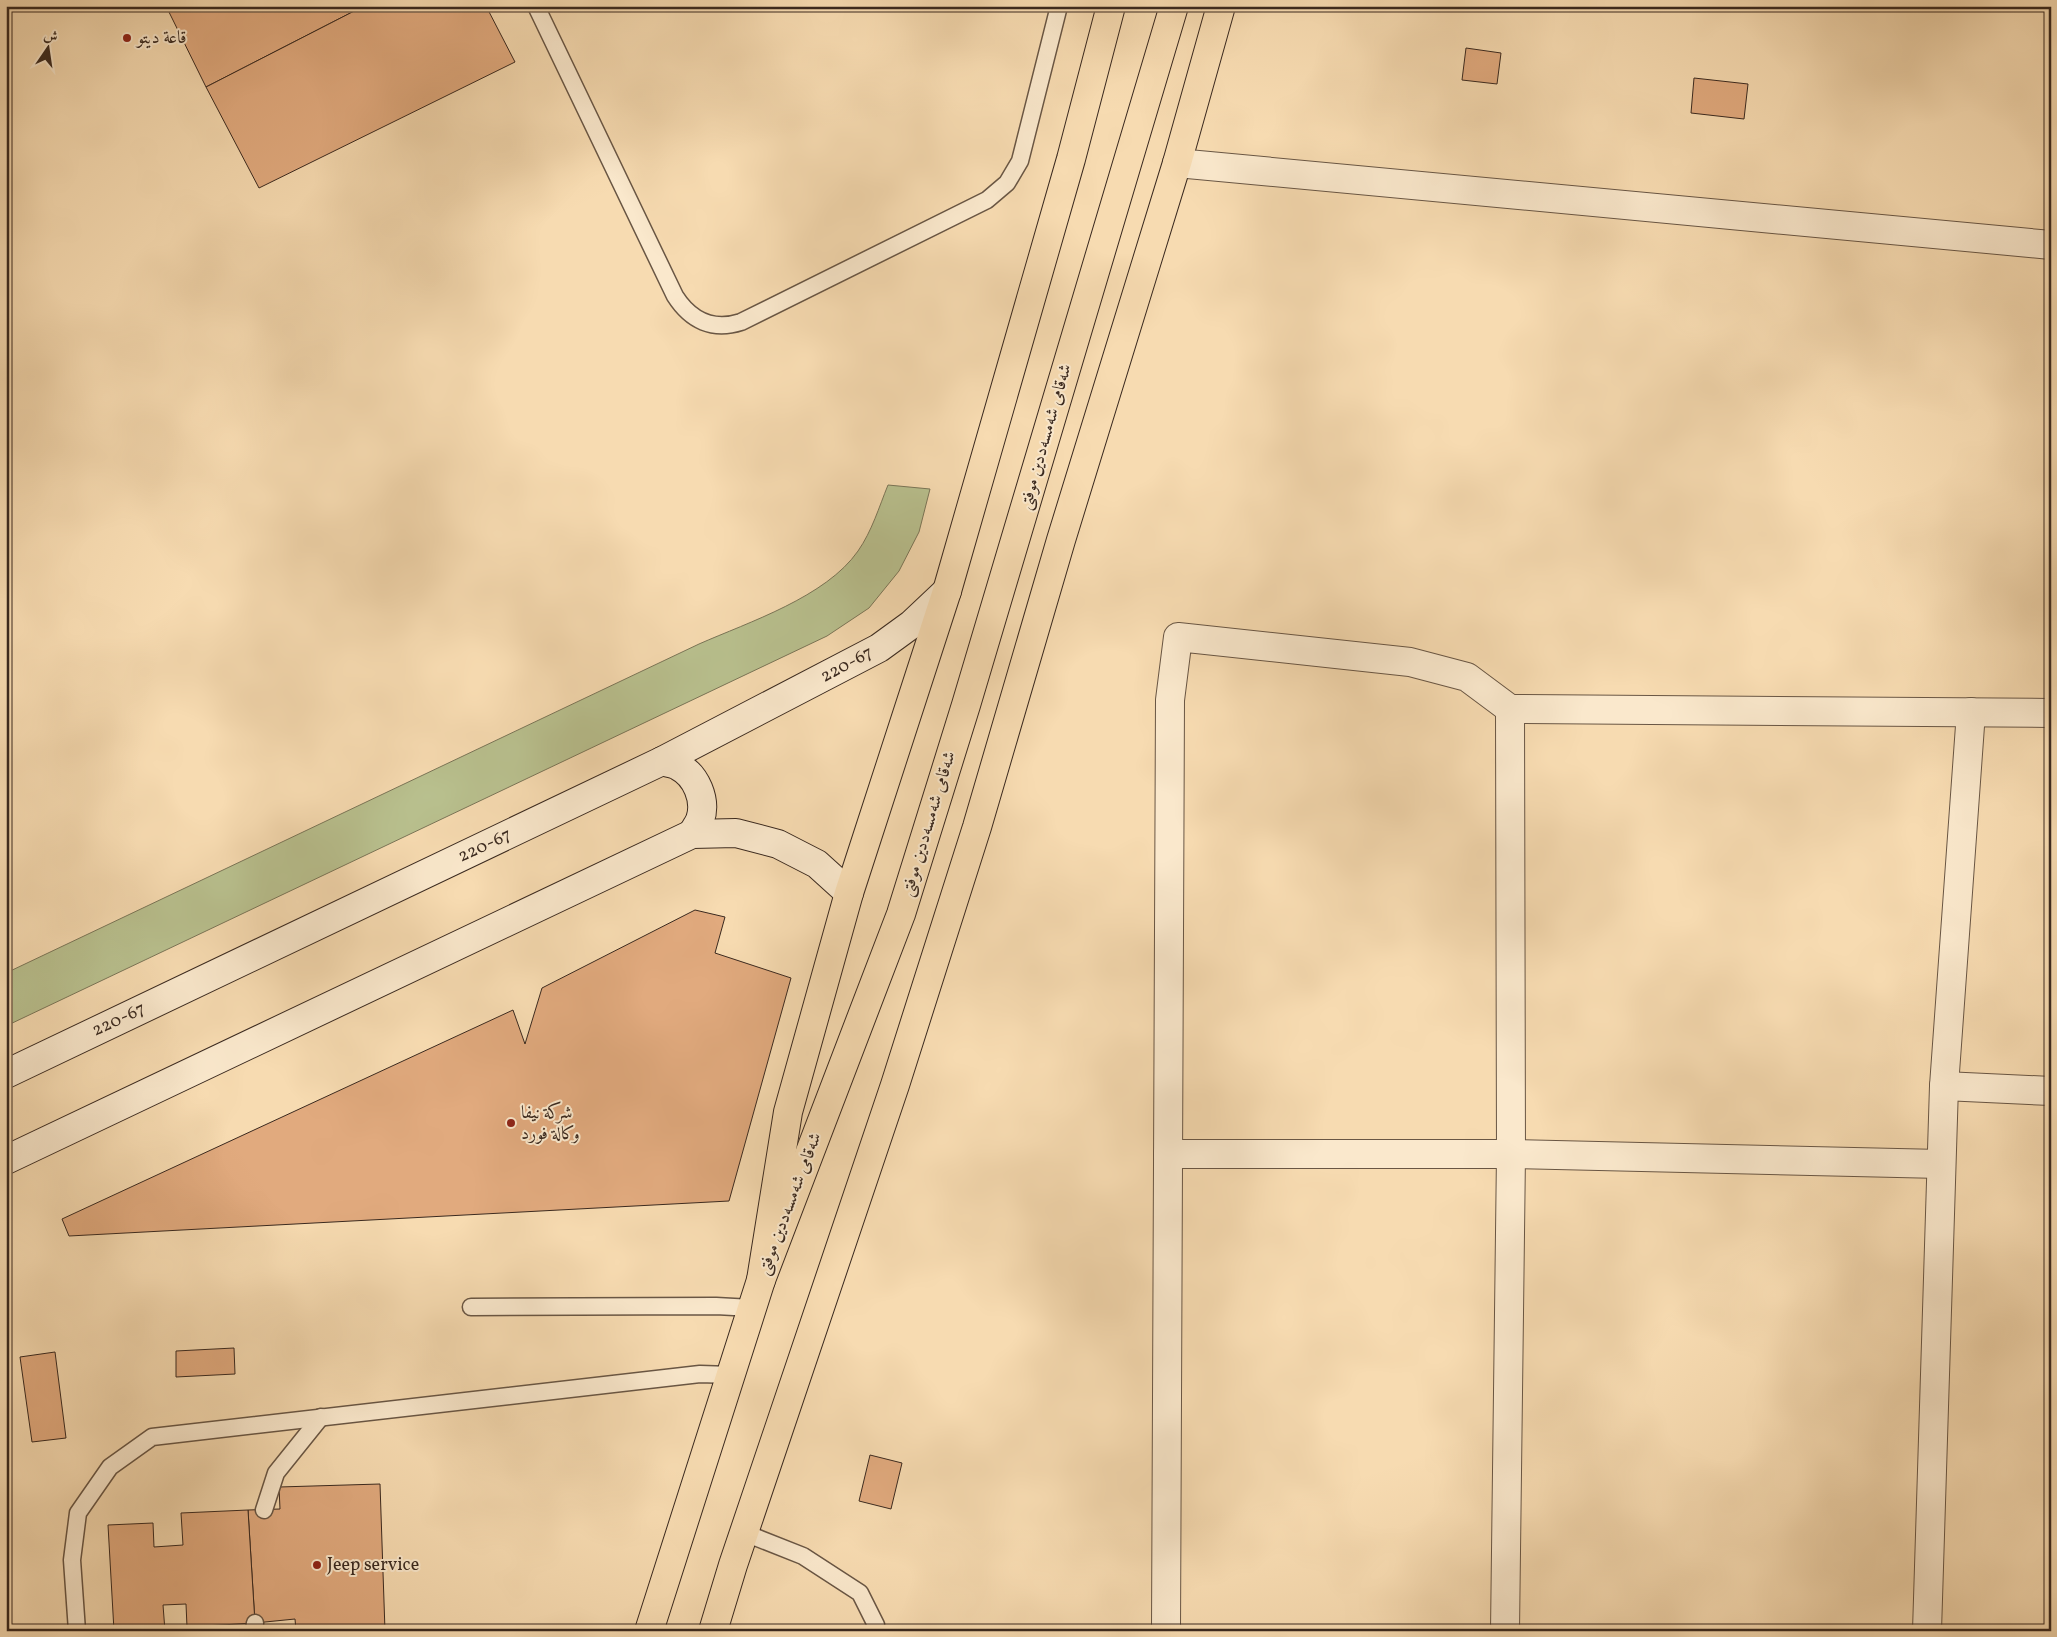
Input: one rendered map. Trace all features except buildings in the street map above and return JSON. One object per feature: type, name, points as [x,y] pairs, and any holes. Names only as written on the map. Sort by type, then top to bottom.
[{"type":"main road","points":[[761,1280],[788,1112],[849,893],[947,591],[1079,126],[1111,6]]},
{"type":"main road","name":"شەقامی شەمسەددین موفتی","points":[[649,1631],[761,1280],[901,914],[966,705],[1174,6]]},
{"type":"main road","points":[[713,1631],[895,1085],[977,827],[1061,540],[1177,162],[1221,6]]},
{"type":"street","points":[[1177,162],[2051,245]]},
{"type":"street","name":"220-67","points":[[6,1074],[662,761],[879,648],[912,624],[947,591]]},
{"type":"street","points":[[1166,1631],[1170,700],[1178,637],[1410,662],[1467,677],[1510,710],[2051,713]]},
{"type":"street","points":[[1505,1631],[1511,1154],[1510,710]]},
{"type":"street","points":[[1927,1631],[1944,1086],[1970,712]]},
{"type":"street","points":[[662,761],[678,766],[690,775],[699,789],[702,804],[700,820],[692,834]]},
{"type":"street","points":[[6,1160],[692,834],[736,833],[778,844],[817,864],[849,893]]},
{"type":"street","points":[[1944,1086],[2051,1091]]},
{"type":"street","points":[[1168,1154],[1511,1154],[1942,1164]]},
{"type":"lane","points":[[536,6],[675,296],[687,312],[703,323],[729,326],[741,322],[987,200],[1002,188],[1020,161],[1058,6]]},
{"type":"lane","points":[[471,1307],[716,1306],[752,1308]]},
{"type":"lane","points":[[77,1631],[72,1560],[78,1513],[110,1467],[152,1436],[700,1374],[730,1375]]},
{"type":"lane","points":[[264,1510],[276,1472],[321,1417]]},
{"type":"lane","points":[[745,1533],[803,1556],[860,1593],[876,1625],[876,1631]]},
{"type":"green space","points":[[888,485],[930,489],[919,532],[899,571],[869,608],[827,636],[6,1026],[6,973],[699,644],[763,617],[807,595],[827,582],[858,551],[871,527]]},
{"type":"place","name":"قاعة ديتو","points":[[127,38]]},
{"type":"place","name":"شركة نيفا وكالة فورد","points":[[511,1123]]},
{"type":"place","name":"Jeep service","points":[[317,1565]]}]
